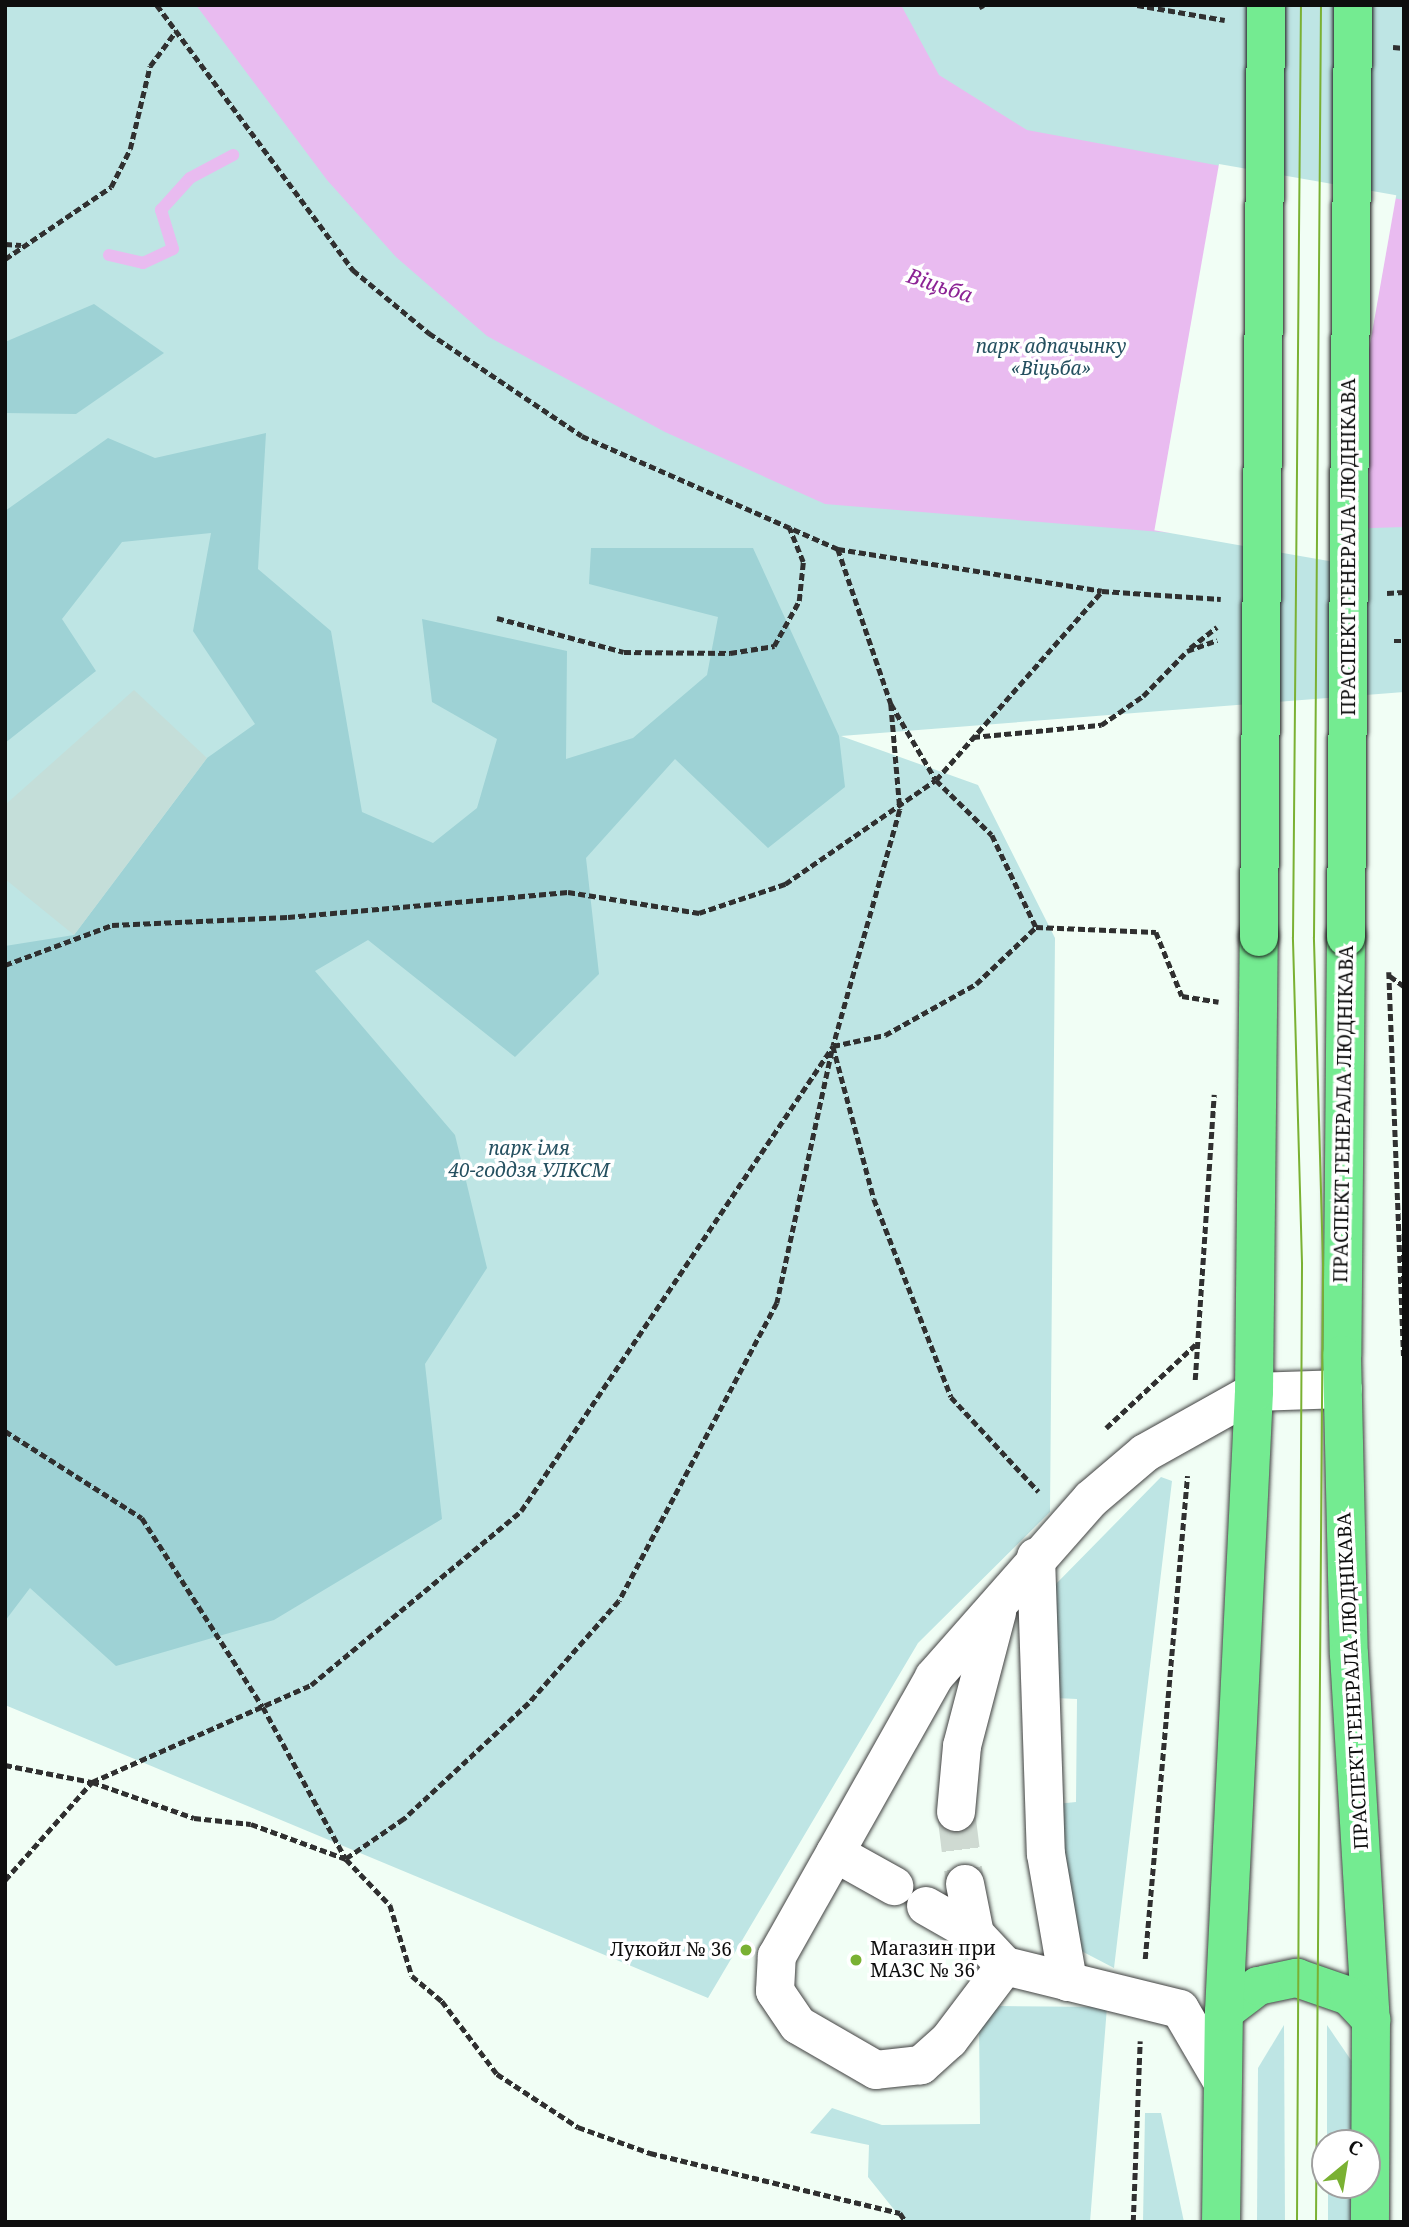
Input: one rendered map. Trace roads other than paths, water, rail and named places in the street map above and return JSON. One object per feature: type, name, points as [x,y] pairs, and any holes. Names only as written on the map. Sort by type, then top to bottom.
[{"type":"main road","points":[[1221,2222],[1224,2012],[1254,1392],[1266,5]]},
{"type":"main road","name":"ПРАСПЕКТ ГЕНЕРАЛА ЛЮДНІКАВА","points":[[1353,5],[1343,1389],[1349,1654],[1371,2020],[1370,2222]]},
{"type":"main road","points":[[1224,2012],[1258,1986],[1297,1978],[1349,1996],[1371,2020]]},
{"type":"street","points":[[1005,1966],[949,2040],[921,2066],[876,2070],[798,2025],[775,1991],[777,1956],[934,1677],[999,1608],[1036,1557],[1126,1468],[1192,1424],[1254,1392],[1343,1389]]},
{"type":"street","points":[[1036,1557],[1046,1854],[1068,1982]]},
{"type":"street","points":[[957,1812],[962,1746],[999,1608]]},
{"type":"street","points":[[835,1853],[894,1886]]},
{"type":"street","points":[[965,1884],[975,1934]]},
{"type":"street","points":[[926,1906],[975,1934],[1005,1966],[1141,2003],[1180,2009],[1222,2081]]},
{"type":"water","name":"парк адпачынку «Віцьба»","points":[[196,5],[901,5],[939,75],[1027,130],[1404,200],[1404,527],[1185,534],[825,504],[665,432],[487,336],[396,257],[327,180]]},
{"type":"waterway","points":[[109,255],[143,263],[173,249],[161,210],[190,178],[233,155]]},
{"type":"tunnel","points":[[956,1812],[965,1884]]},
{"type":"tram line","points":[[1297,2222],[1302,1263],[1293,937],[1301,5]]},
{"type":"tram line","points":[[1316,2222],[1323,1263],[1314,937],[1321,5]]},
{"type":"place","name":"Лукойл № 36","points":[[746,1950]]},
{"type":"place","name":"Магазин при МАЗС № 36","points":[[856,1960]]},
{"type":"water label","name":"Віцьба","points":[[940,285]]},
{"type":"park label","name":"парк імя 40-годдзя УЛКСМ","points":[[529,1160]]}]
